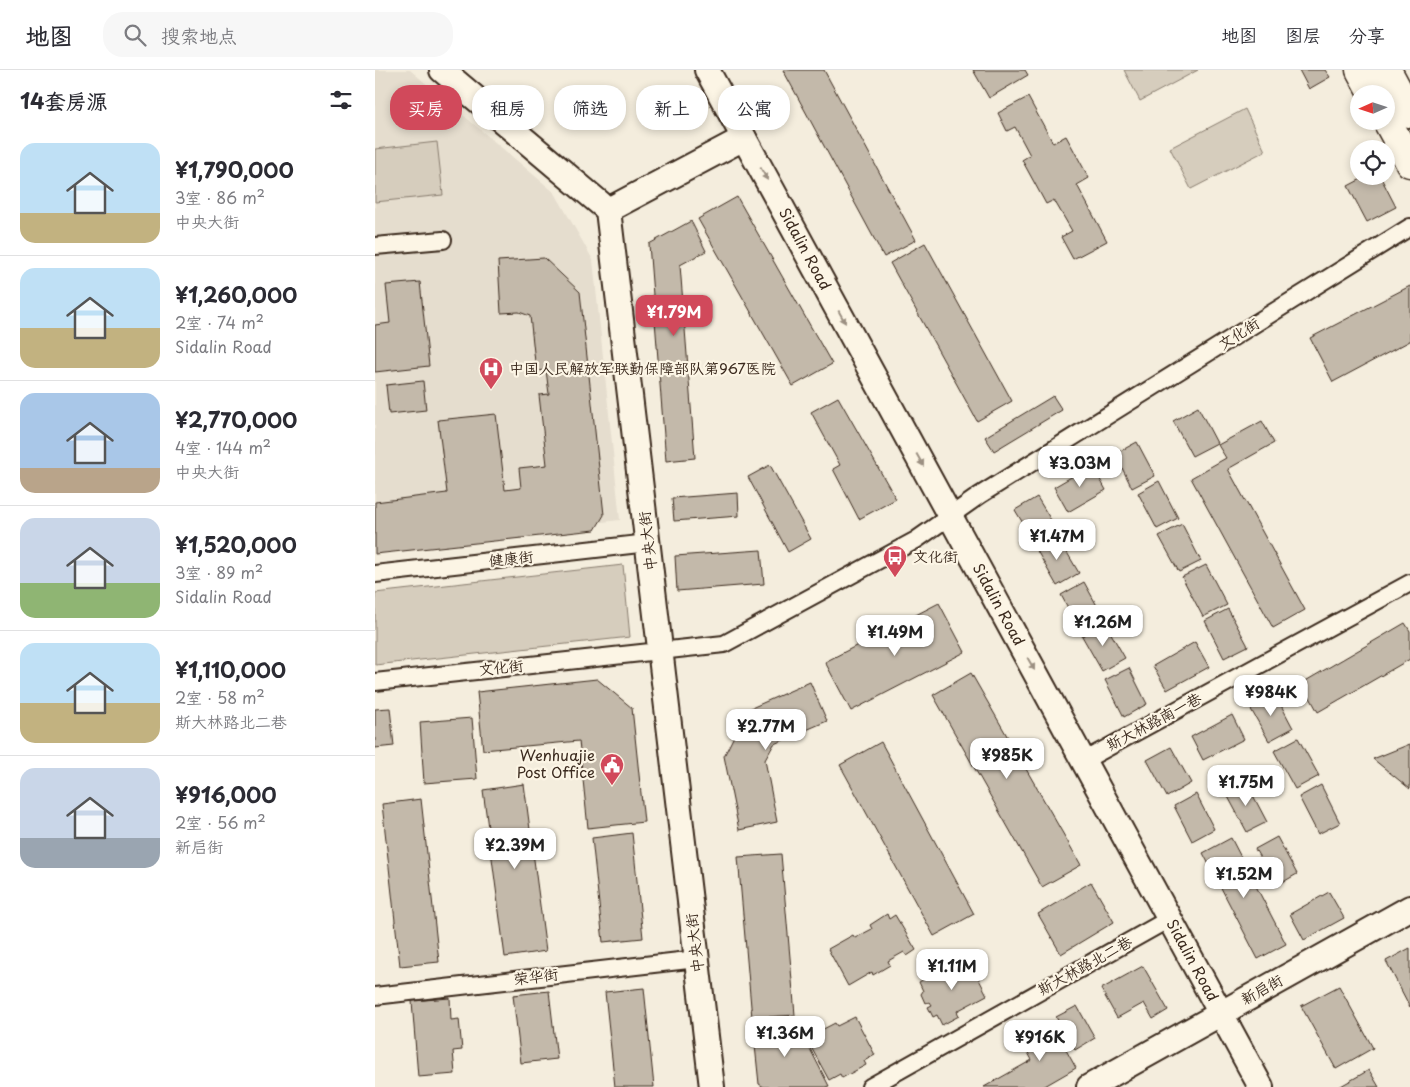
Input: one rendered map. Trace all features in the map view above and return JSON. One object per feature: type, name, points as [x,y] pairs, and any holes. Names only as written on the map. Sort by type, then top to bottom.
[{"type":"highway","points":[[1360,70],[1368,85]]},
{"type":"highway","points":[[1387,70],[1410,113]]},
{"type":"highway","points":[[1392,130],[1410,163]]},
{"type":"street","points":[[442,70],[608,210],[744,138]]},
{"type":"street","name":"Sidalin Road","points":[[707,70],[1261,1087]]},
{"type":"street","name":"中央大街","points":[[608,210],[712,1087]]},
{"type":"street","name":"文化街","points":[[375,682],[724,644],[915,540],[980,495],[1410,227]]},
{"type":"street","points":[[375,246],[443,240]]},
{"type":"street","name":"健康街","points":[[375,574],[648,543]]},
{"type":"street","name":"斯大林路南一巷","points":[[1083,761],[1410,583]]},
{"type":"street","name":"新启街","points":[[1089,1087],[1410,908]]},
{"type":"street","name":"斯大林路北二巷","points":[[870,1087],[1169,919]]},
{"type":"street","name":"荣华街","points":[[375,996],[697,959]]},
{"type":"shaded area","name":"中国人民解放军联勤保障部队第967医院","points":[[375,70],[410,70],[428,85],[390,85],[390,130],[462,130],[462,114],[472,123],[472,130],[481,130],[555,193],[593,260],[620,520],[375,547]]},
{"type":"shaded area","points":[[1124,70],[1198,70],[1140,101]]},
{"type":"shaded area","points":[[1245,109],[1265,151],[1191,189],[1170,148]]},
{"type":"shaded area","points":[[437,142],[443,195],[375,202],[375,149]]},
{"type":"shaded area","points":[[623,565],[630,637],[375,665],[375,593]]},
{"type":"building","points":[[783,70],[824,70],[916,240],[884,257]]},
{"type":"building","points":[[973,70],[1025,70],[1028,75],[989,98]]},
{"type":"building","points":[[1299,70],[1325,70],[1330,77],[1309,89]]},
{"type":"building","points":[[1028,97],[1053,143],[1066,136],[1089,178],[1077,185],[1107,241],[1073,259],[1061,237],[1072,231],[1054,200],[1046,204],[1022,160],[1030,155],[1015,127],[1007,131],[998,113]]},
{"type":"building","points":[[1385,185],[1396,207],[1367,222],[1348,186]]},
{"type":"building","points":[[737,197],[832,364],[793,386],[698,219]]},
{"type":"building","points":[[691,221],[706,251],[680,265],[695,458],[666,461],[649,244]]},
{"type":"building","points":[[925,243],[1012,401],[977,421],[890,263]]},
{"type":"building","points":[[544,258],[580,292],[604,515],[595,530],[375,554],[375,502],[447,493],[438,420],[496,414],[505,490],[521,488],[519,468],[547,465],[539,395],[549,394],[546,370],[536,371],[530,316],[519,312],[501,313],[498,261]]},
{"type":"building","points":[[420,282],[429,366],[375,372],[375,325],[390,323],[386,285]]},
{"type":"building","points":[[1410,286],[1410,341],[1333,382],[1310,338]]},
{"type":"building","points":[[423,381],[426,410],[389,414],[386,385]]},
{"type":"building","points":[[1053,396],[1062,410],[994,451],[985,437]]},
{"type":"building","points":[[838,397],[896,499],[859,519],[833,469],[840,465],[811,412]]},
{"type":"building","points":[[1198,407],[1217,443],[1192,456],[1173,421]]},
{"type":"building","points":[[1262,421],[1274,443],[1228,469],[1305,610],[1273,628],[1191,478],[1226,458],[1218,445]]},
{"type":"building","points":[[1137,442],[1155,476],[1132,488],[1115,454]]},
{"type":"building","points":[[770,465],[811,539],[788,552],[748,477]]},
{"type":"building","points":[[1092,465],[1106,490],[1068,512],[1054,487]]},
{"type":"building","points":[[1159,481],[1178,518],[1157,529],[1138,493]]},
{"type":"building","points":[[738,493],[739,516],[674,521],[672,498]]},
{"type":"building","points":[[1037,497],[1057,530],[1035,543],[1015,510]]},
{"type":"building","points":[[1182,524],[1201,561],[1179,572],[1159,536]]},
{"type":"building","points":[[1058,537],[1079,573],[1057,586],[1036,549]]},
{"type":"building","points":[[761,550],[764,584],[677,591],[675,556]]},
{"type":"building","points":[[1206,565],[1227,605],[1203,617],[1182,577]]},
{"type":"building","points":[[1084,582],[1101,613],[1078,626],[1061,595]]},
{"type":"building","points":[[939,603],[965,652],[851,711],[825,662]]},
{"type":"building","points":[[1228,609],[1248,646],[1224,658],[1205,621]]},
{"type":"building","points":[[1105,623],[1125,658],[1102,671],[1082,636]]},
{"type":"building","points":[[1405,623],[1410,631],[1410,659],[1318,712],[1302,683]]},
{"type":"building","points":[[1195,642],[1209,667],[1167,690],[1153,666]]},
{"type":"building","points":[[1129,668],[1147,704],[1124,717],[1105,680]]},
{"type":"building","points":[[971,673],[1081,865],[1042,887],[933,695]]},
{"type":"building","name":"Wenhuajie Post Office","points":[[597,679],[632,708],[644,822],[588,828],[579,741],[483,750],[477,692]]},
{"type":"building","points":[[810,682],[827,721],[774,744],[765,760],[777,822],[739,830],[724,756],[747,710]]},
{"type":"building","points":[[1274,692],[1293,728],[1269,741],[1249,706]]},
{"type":"building","points":[[390,708],[394,746],[375,748],[375,709]]},
{"type":"building","points":[[1232,715],[1244,739],[1203,760],[1191,737]]},
{"type":"building","points":[[472,718],[477,779],[424,783],[420,722]]},
{"type":"building","points":[[1298,738],[1319,776],[1295,789],[1274,751]]},
{"type":"building","points":[[881,742],[974,914],[934,936],[840,765]]},
{"type":"building","points":[[1410,744],[1410,789],[1373,759]]},
{"type":"building","points":[[1171,747],[1191,783],[1167,797],[1147,760]]},
{"type":"building","points":[[1246,782],[1267,822],[1247,832],[1226,793]]},
{"type":"building","points":[[524,784],[546,951],[505,957],[483,790]]},
{"type":"building","points":[[1321,785],[1340,823],[1318,834],[1299,797]]},
{"type":"building","points":[[1196,794],[1214,829],[1192,841],[1174,806]]},
{"type":"building","points":[[421,799],[439,962],[400,966],[382,804]]},
{"type":"building","points":[[632,833],[643,938],[603,942],[592,838]]},
{"type":"building","points":[[1277,837],[1297,874],[1276,886],[1255,849]]},
{"type":"building","points":[[1231,838],[1286,944],[1258,959],[1203,853]]},
{"type":"building","points":[[781,854],[795,1015],[752,1018],[738,857]]},
{"type":"building","points":[[1091,882],[1114,922],[1061,954],[1038,914]]},
{"type":"building","points":[[1329,892],[1344,918],[1304,940],[1290,914]]},
{"type":"building","points":[[887,914],[889,919],[895,915],[916,950],[907,956],[904,952],[888,961],[890,965],[873,975],[872,972],[848,986],[828,949],[853,935],[855,938],[872,929],[870,925]]},
{"type":"building","points":[[1410,948],[1410,1007],[1386,961]]},
{"type":"building","points":[[969,960],[987,995],[957,1011],[959,1016],[942,1025],[937,1015],[933,1017],[928,1007],[932,1005],[930,1002],[925,1003],[919,982],[936,973],[938,976]]},
{"type":"building","points":[[1143,966],[1168,1010],[1153,1019],[1144,1003],[1117,1018],[1101,989]]},
{"type":"building","points":[[1339,986],[1373,1048],[1336,1069],[1301,1006]]},
{"type":"building","points":[[644,988],[654,1087],[615,1087],[605,992]]},
{"type":"building","points":[[549,991],[557,1059],[521,1063],[513,995]]},
{"type":"building","points":[[450,998],[451,1020],[459,1019],[462,1050],[453,1051],[455,1074],[418,1077],[412,1001]]},
{"type":"building","points":[[1077,1006],[1095,1038],[1075,1050],[1056,1017]]},
{"type":"building","points":[[855,1017],[875,1055],[864,1061],[866,1065],[842,1078],[840,1074],[829,1080],[806,1038],[835,1023],[837,1026]]},
{"type":"building","points":[[796,1020],[800,1039],[805,1039],[829,1086],[764,1087],[759,1084],[753,1026]]},
{"type":"building","points":[[1051,1023],[1076,1068],[1043,1087],[984,1087],[1032,1060],[1021,1040]]},
{"type":"building","points":[[1369,1070],[1379,1087],[1339,1087]]},
{"type":"place","name":"中国人民解放军联勤保障部队第967医院","points":[[491,390]]},
{"type":"place","name":"文化街","points":[[895,578]]},
{"type":"place","name":"Wenhuajie Post Office","points":[[612,786]]}]
